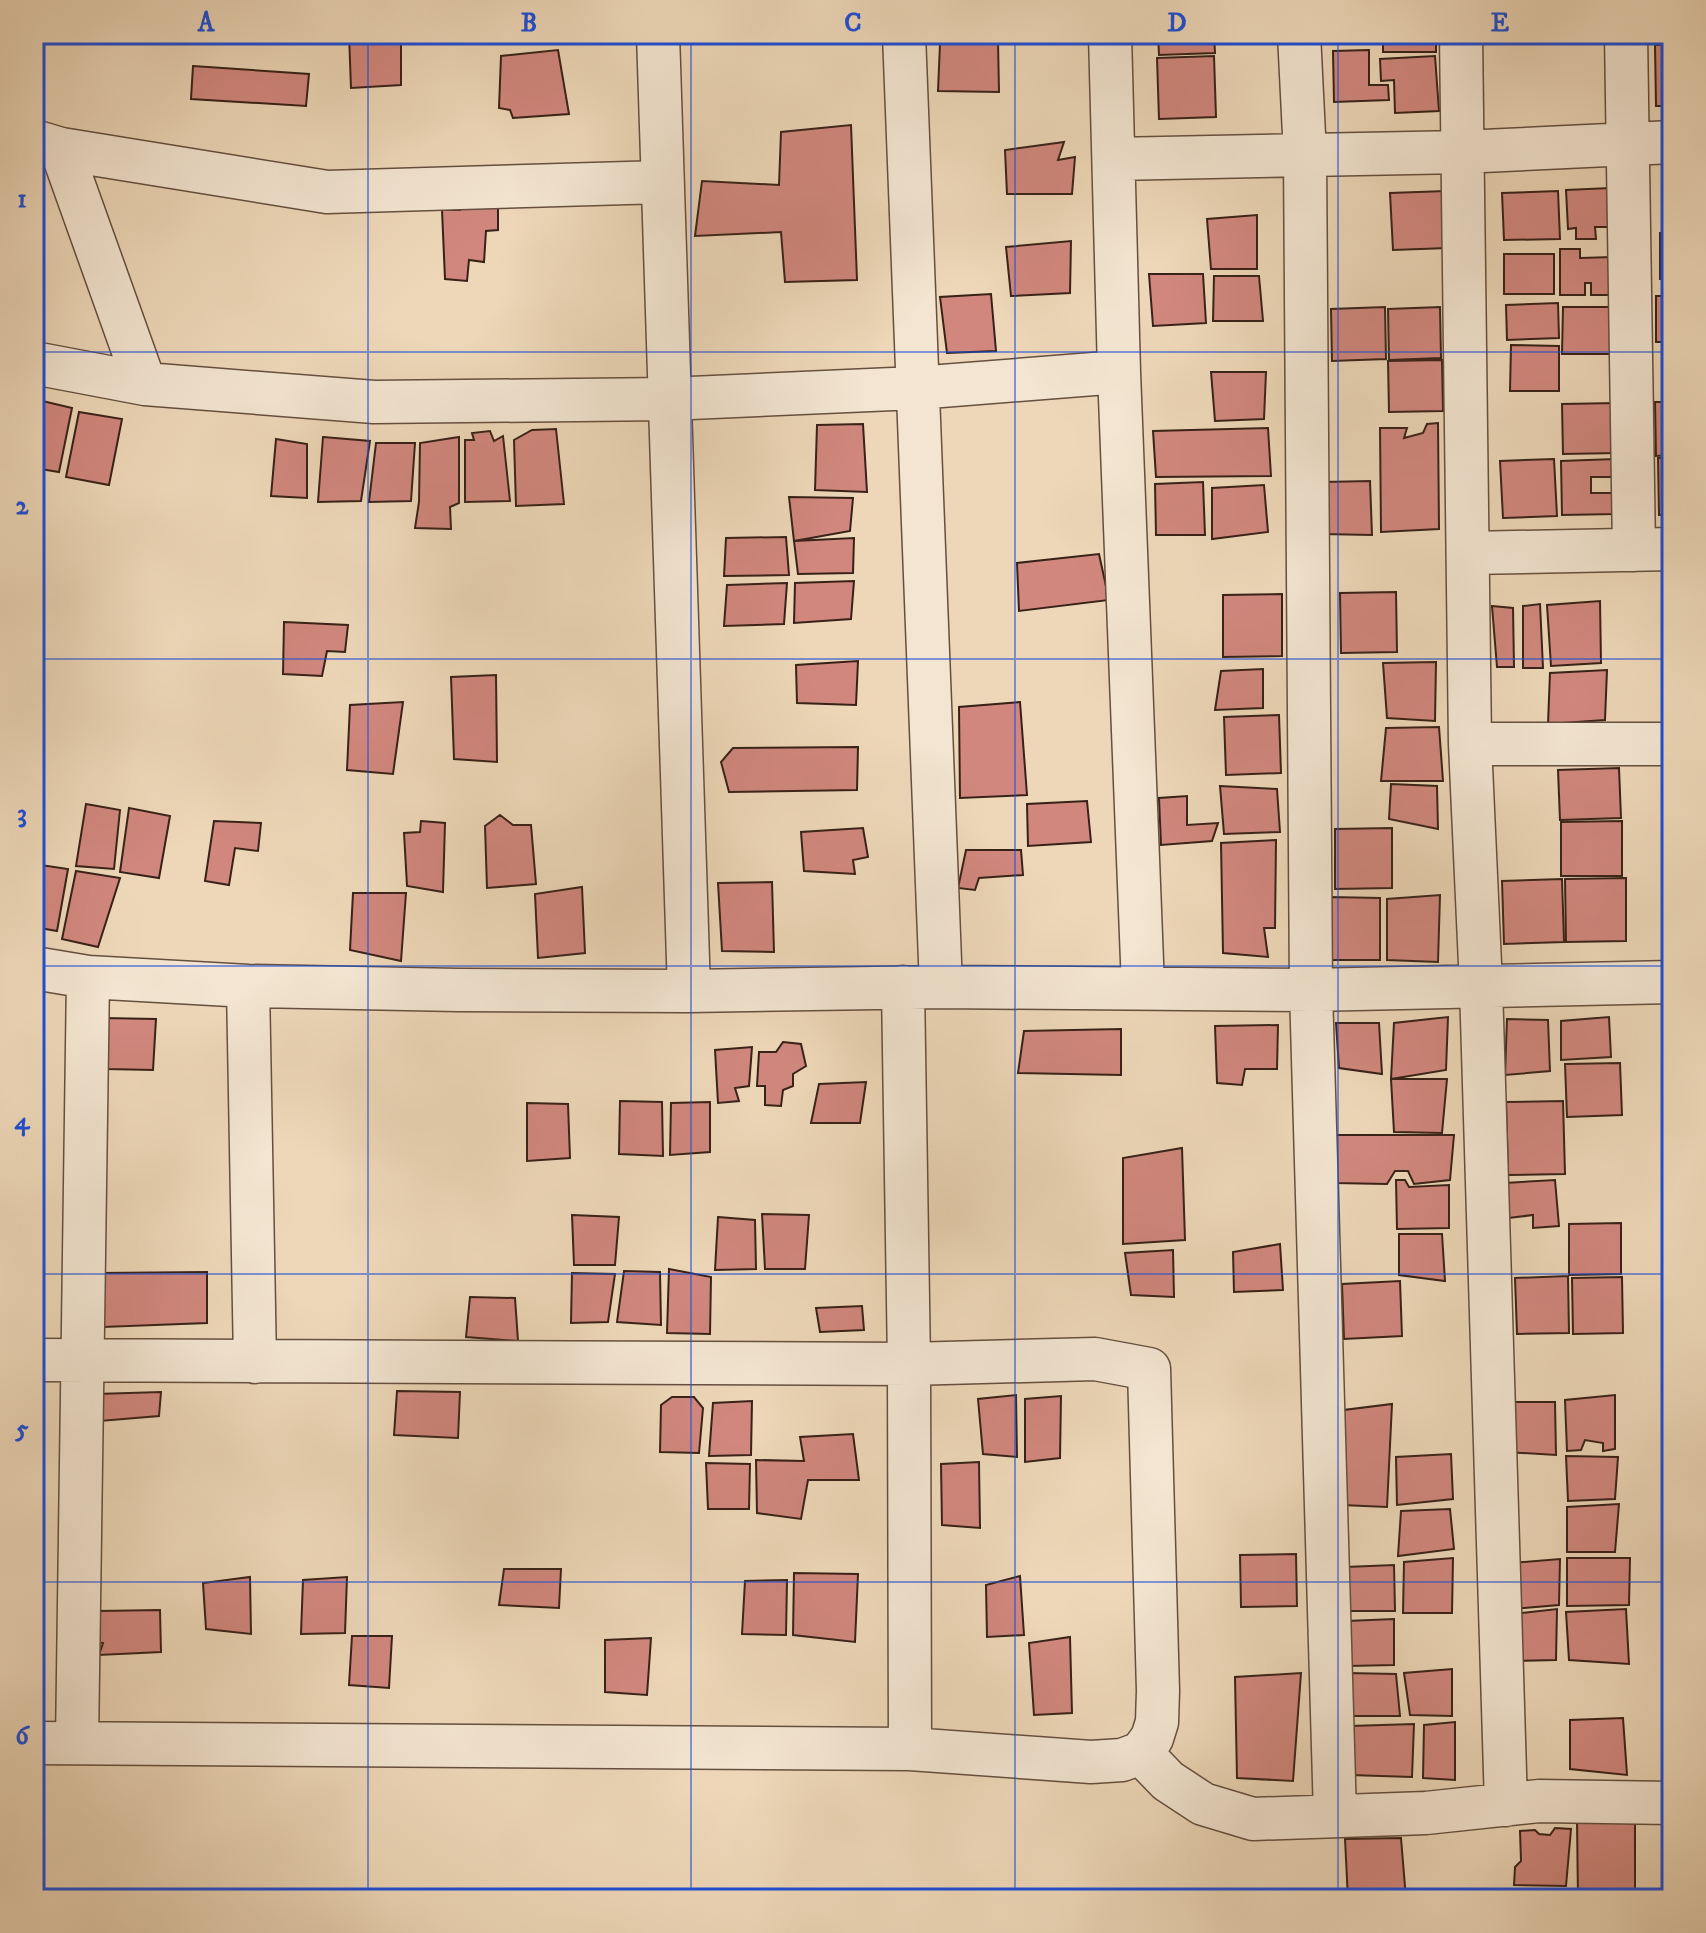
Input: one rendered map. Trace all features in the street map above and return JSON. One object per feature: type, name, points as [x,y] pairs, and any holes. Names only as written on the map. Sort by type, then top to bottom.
[{"type":"street","points":[[658,34],[689,991]]},
{"type":"street","points":[[904,34],[916,388],[922,987],[909,1364],[910,1749]]},
{"type":"street","points":[[1110,34],[1119,372],[1143,987]]},
{"type":"street","points":[[1299,34],[1305,155],[1311,990],[1335,1816]]},
{"type":"street","points":[[1461,34],[1470,744],[1481,986],[1506,1805]]},
{"type":"street","points":[[1469,553],[1653,549],[1629,143],[1626,34]]},
{"type":"street","points":[[1114,159],[1462,152],[1672,142]]},
{"type":"street","points":[[48,145],[327,192],[662,182]]},
{"type":"street","points":[[48,145],[145,384]]},
{"type":"street","points":[[34,363],[145,384],[374,402],[668,399],[916,388],[1119,372]]},
{"type":"street","points":[[1470,744],[1672,744]]},
{"type":"street","points":[[34,968],[88,977],[248,986],[689,991],[922,987],[1311,990],[1672,982]]},
{"type":"street","points":[[77,1743],[88,977]]},
{"type":"street","points":[[248,986],[255,1362]]},
{"type":"street","points":[[34,1360],[909,1364],[1095,1359],[1149,1369],[1158,1691],[1157,1722],[1152,1738],[1141,1753],[1122,1760],[1091,1762],[910,1749],[34,1743]]},
{"type":"street","points":[[1141,1753],[1168,1781],[1203,1804],[1253,1819],[1426,1813],[1539,1801],[1672,1803]]},
{"type":"building","points":[[349,34],[401,34],[401,85],[351,88]]},
{"type":"building","points":[[1158,34],[1214,34],[1215,53],[1159,55]]},
{"type":"building","points":[[1383,34],[1436,34],[1436,52],[1383,52]]},
{"type":"building","points":[[998,41],[999,92],[938,91],[940,44]]},
{"type":"building","points":[[1655,45],[1672,45],[1672,106],[1656,106]]},
{"type":"building","points":[[558,50],[569,114],[513,118],[510,110],[499,108],[501,56]]},
{"type":"building","points":[[1369,50],[1369,85],[1388,85],[1389,100],[1334,102],[1333,51]]},
{"type":"building","points":[[1214,56],[1216,117],[1159,119],[1157,58]]},
{"type":"building","points":[[1435,56],[1439,111],[1395,113],[1394,80],[1381,81],[1380,59]]},
{"type":"building","points":[[193,66],[309,74],[306,106],[191,99]]},
{"type":"building","points":[[851,125],[857,280],[785,282],[781,232],[695,236],[702,181],[779,185],[781,132]]},
{"type":"building","points":[[1064,142],[1058,160],[1075,157],[1072,194],[1007,194],[1005,150]]},
{"type":"building","points":[[1610,188],[1611,227],[1595,227],[1596,239],[1576,239],[1576,228],[1568,229],[1566,190]]},
{"type":"building","points":[[1446,191],[1448,248],[1393,250],[1390,193]]},
{"type":"building","points":[[1558,191],[1560,239],[1504,240],[1502,193]]},
{"type":"building","points":[[462,199],[498,202],[498,230],[486,231],[484,262],[469,260],[467,281],[445,279],[442,210],[460,210]]},
{"type":"building","points":[[1257,215],[1257,269],[1211,269],[1207,219]]},
{"type":"building","points":[[1660,233],[1672,233],[1672,279],[1660,279]]},
{"type":"building","points":[[1071,241],[1070,293],[1011,296],[1006,247]]},
{"type":"building","points":[[1560,249],[1580,249],[1580,258],[1612,257],[1613,295],[1591,295],[1591,283],[1585,283],[1585,295],[1560,295]]},
{"type":"building","points":[[1504,254],[1554,254],[1554,294],[1504,294]]},
{"type":"building","points":[[1149,274],[1203,274],[1206,323],[1153,326]]},
{"type":"building","points":[[1214,276],[1259,276],[1263,321],[1213,321]]},
{"type":"building","points":[[991,294],[996,351],[947,353],[940,297]]},
{"type":"building","points":[[1656,296],[1672,296],[1672,342],[1656,342]]},
{"type":"building","points":[[1558,303],[1559,338],[1507,340],[1506,305]]},
{"type":"building","points":[[1385,307],[1386,359],[1332,361],[1331,309]]},
{"type":"building","points":[[1440,307],[1441,358],[1389,360],[1388,309]]},
{"type":"building","points":[[1563,307],[1612,307],[1611,354],[1562,354]]},
{"type":"building","points":[[1511,345],[1559,346],[1559,391],[1510,391]]},
{"type":"building","points":[[1442,360],[1443,411],[1389,412],[1388,361]]},
{"type":"building","points":[[1211,372],[1266,372],[1264,419],[1215,421]]},
{"type":"building","points":[[34,399],[72,408],[59,472],[34,468]]},
{"type":"building","points":[[1655,402],[1672,402],[1672,455],[1656,456]]},
{"type":"building","points":[[1617,403],[1618,453],[1563,454],[1562,404]]},
{"type":"building","points":[[79,412],[122,419],[109,485],[66,477]]},
{"type":"building","points":[[1438,423],[1439,529],[1381,532],[1380,428],[1407,428],[1404,438],[1423,433],[1427,424]]},
{"type":"building","points":[[863,424],[867,492],[815,490],[817,425]]},
{"type":"building","points":[[1268,428],[1271,476],[1156,477],[1153,431]]},
{"type":"building","points":[[556,429],[564,504],[516,506],[514,440],[532,430]]},
{"type":"building","points":[[490,431],[494,441],[503,436],[510,501],[465,502],[465,440],[474,440],[472,433]]},
{"type":"building","points":[[323,437],[370,441],[361,501],[318,502]]},
{"type":"building","points":[[459,437],[459,503],[450,507],[451,529],[415,528],[419,502],[420,443]]},
{"type":"building","points":[[276,439],[307,444],[307,498],[271,496]]},
{"type":"building","points":[[376,443],[415,443],[411,501],[369,502]]},
{"type":"building","points":[[1658,458],[1672,458],[1672,514],[1659,515]]},
{"type":"building","points":[[1554,459],[1557,516],[1503,518],[1500,461]]},
{"type":"building","points":[[1615,459],[1616,477],[1591,477],[1591,493],[1616,493],[1616,514],[1562,515],[1561,461]]},
{"type":"building","points":[[1370,481],[1372,535],[1322,534],[1323,482]]},
{"type":"building","points":[[1203,482],[1205,535],[1156,535],[1155,484]]},
{"type":"building","points":[[1264,485],[1268,532],[1212,539],[1212,488]]},
{"type":"building","points":[[789,497],[853,498],[850,531],[794,541]]},
{"type":"building","points":[[786,537],[789,575],[724,576],[726,538]]},
{"type":"building","points":[[854,538],[853,573],[798,574],[794,541]]},
{"type":"building","points":[[1099,554],[1109,600],[1019,611],[1017,563]]},
{"type":"building","points":[[854,581],[851,619],[794,623],[795,583]]},
{"type":"building","points":[[787,583],[784,624],[724,626],[727,585]]},
{"type":"building","points":[[1396,592],[1397,652],[1341,653],[1340,593]]},
{"type":"building","points":[[1282,594],[1282,656],[1223,657],[1223,595]]},
{"type":"building","points":[[1600,601],[1601,663],[1551,666],[1547,605]]},
{"type":"building","points":[[1540,604],[1543,668],[1523,668],[1523,606]]},
{"type":"building","points":[[1492,606],[1513,608],[1514,667],[1497,667]]},
{"type":"building","points":[[284,622],[348,625],[345,652],[327,651],[322,676],[283,674]]},
{"type":"building","points":[[858,661],[856,705],[797,703],[796,665]]},
{"type":"building","points":[[1436,662],[1435,721],[1387,718],[1383,663]]},
{"type":"building","points":[[1263,669],[1263,708],[1215,710],[1221,671]]},
{"type":"building","points":[[1607,670],[1605,720],[1548,724],[1550,673]]},
{"type":"building","points":[[496,675],[497,762],[454,759],[451,677]]},
{"type":"building","points":[[403,702],[393,774],[347,770],[350,705]]},
{"type":"building","points":[[1020,702],[1027,795],[960,798],[959,707]]},
{"type":"building","points":[[1279,715],[1281,773],[1226,775],[1224,717]]},
{"type":"building","points":[[1439,727],[1443,781],[1381,781],[1386,728]]},
{"type":"building","points":[[858,747],[857,790],[729,792],[721,762],[733,748]]},
{"type":"building","points":[[1619,768],[1621,818],[1560,820],[1558,770]]},
{"type":"building","points":[[1391,784],[1437,786],[1438,829],[1389,819]]},
{"type":"building","points":[[1220,786],[1277,789],[1280,832],[1224,834]]},
{"type":"building","points":[[1187,796],[1187,825],[1218,823],[1212,841],[1161,845],[1159,798]]},
{"type":"building","points":[[1087,801],[1091,842],[1028,846],[1027,804]]},
{"type":"building","points":[[86,804],[120,810],[114,869],[76,866]]},
{"type":"building","points":[[1664,807],[1672,807],[1672,870],[1665,871]]},
{"type":"building","points":[[129,808],[170,816],[159,878],[120,872]]},
{"type":"building","points":[[500,815],[513,825],[531,825],[536,884],[487,888],[485,826]]},
{"type":"building","points":[[214,821],[261,823],[258,851],[235,848],[229,885],[205,881]]},
{"type":"building","points":[[421,821],[445,823],[443,892],[407,886],[404,833],[420,832]]},
{"type":"building","points":[[1622,821],[1622,876],[1561,876],[1561,822]]},
{"type":"building","points":[[863,828],[868,857],[853,860],[855,874],[804,871],[801,832]]},
{"type":"building","points":[[1392,828],[1392,888],[1335,889],[1335,829]]},
{"type":"building","points":[[1276,840],[1275,928],[1264,928],[1268,957],[1223,953],[1221,843]]},
{"type":"building","points":[[966,850],[1021,850],[1023,875],[979,878],[975,890],[958,888]]},
{"type":"building","points":[[34,864],[68,869],[57,931],[34,927]]},
{"type":"building","points":[[76,871],[120,878],[98,947],[62,939]]},
{"type":"building","points":[[1672,872],[1672,940],[1663,940],[1663,873]]},
{"type":"building","points":[[1626,878],[1626,941],[1566,942],[1565,879]]},
{"type":"building","points":[[1562,879],[1564,942],[1504,944],[1502,881]]},
{"type":"building","points":[[772,882],[774,952],[722,951],[718,883]]},
{"type":"building","points":[[582,887],[585,953],[538,958],[535,894]]},
{"type":"building","points":[[353,893],[406,893],[401,961],[350,950]]},
{"type":"building","points":[[1440,895],[1438,962],[1387,960],[1387,899]]},
{"type":"building","points":[[1330,897],[1380,898],[1380,960],[1321,960]]},
{"type":"building","points":[[1448,1017],[1446,1070],[1391,1079],[1394,1023]]},
{"type":"building","points":[[1609,1017],[1611,1057],[1561,1060],[1561,1021]]},
{"type":"building","points":[[102,1018],[156,1019],[153,1070],[106,1069]]},
{"type":"building","points":[[1507,1019],[1548,1020],[1550,1071],[1505,1075]]},
{"type":"building","points":[[1336,1023],[1379,1023],[1382,1074],[1339,1068]]},
{"type":"building","points":[[1278,1025],[1277,1069],[1245,1069],[1242,1085],[1217,1083],[1215,1026]]},
{"type":"building","points":[[1121,1029],[1121,1075],[1018,1073],[1024,1031]]},
{"type":"building","points":[[783,1042],[801,1044],[806,1066],[793,1074],[793,1086],[783,1090],[781,1106],[765,1105],[765,1086],[757,1086],[759,1052],[776,1052]]},
{"type":"building","points":[[752,1047],[749,1086],[735,1088],[739,1101],[718,1103],[715,1050]]},
{"type":"building","points":[[1620,1063],[1622,1115],[1567,1117],[1565,1064]]},
{"type":"building","points":[[1391,1079],[1447,1079],[1442,1133],[1394,1132]]},
{"type":"building","points":[[866,1082],[860,1123],[811,1123],[819,1084]]},
{"type":"building","points":[[620,1101],[662,1102],[663,1156],[619,1154]]},
{"type":"building","points":[[1563,1101],[1565,1174],[1508,1175],[1506,1102]]},
{"type":"building","points":[[710,1102],[710,1152],[670,1155],[671,1103]]},
{"type":"building","points":[[527,1103],[568,1104],[570,1158],[527,1161]]},
{"type":"building","points":[[1665,1117],[1672,1117],[1672,1169],[1666,1169]]},
{"type":"building","points":[[1331,1135],[1454,1135],[1450,1180],[1414,1184],[1408,1171],[1395,1171],[1387,1184],[1335,1183]]},
{"type":"building","points":[[1182,1148],[1185,1240],[1123,1244],[1123,1158]]},
{"type":"building","points":[[1665,1171],[1672,1171],[1672,1218],[1665,1218]]},
{"type":"building","points":[[1396,1180],[1405,1180],[1409,1187],[1449,1185],[1449,1228],[1397,1229]]},
{"type":"building","points":[[1555,1180],[1559,1226],[1533,1228],[1533,1215],[1509,1218],[1505,1183]]},
{"type":"building","points":[[762,1214],[809,1215],[805,1269],[765,1269]]},
{"type":"building","points":[[572,1215],[619,1217],[615,1265],[574,1265]]},
{"type":"building","points":[[718,1217],[755,1220],[756,1269],[715,1270]]},
{"type":"building","points":[[1621,1223],[1621,1274],[1569,1275],[1569,1224]]},
{"type":"building","points":[[1399,1234],[1442,1234],[1445,1281],[1399,1275]]},
{"type":"building","points":[[1280,1244],[1283,1290],[1234,1292],[1233,1252]]},
{"type":"building","points":[[1173,1250],[1174,1297],[1131,1295],[1125,1253]]},
{"type":"building","points":[[669,1269],[711,1277],[710,1334],[667,1333]]},
{"type":"building","points":[[624,1271],[660,1272],[661,1325],[617,1322]]},
{"type":"building","points":[[207,1272],[207,1323],[103,1327],[99,1273]]},
{"type":"building","points":[[572,1273],[615,1274],[608,1322],[571,1323]]},
{"type":"building","points":[[1568,1276],[1569,1333],[1517,1334],[1515,1278]]},
{"type":"building","points":[[1622,1277],[1623,1333],[1573,1334],[1572,1278]]},
{"type":"building","points":[[1400,1281],[1402,1336],[1344,1339],[1342,1284]]},
{"type":"building","points":[[1664,1289],[1672,1289],[1672,1343],[1662,1343]]},
{"type":"building","points":[[470,1297],[515,1298],[518,1341],[466,1337]]},
{"type":"building","points":[[862,1306],[864,1330],[820,1332],[816,1308]]},
{"type":"building","points":[[397,1391],[460,1392],[458,1438],[394,1435]]},
{"type":"building","points":[[161,1392],[159,1416],[100,1421],[96,1394]]},
{"type":"building","points":[[1016,1395],[1017,1457],[983,1454],[978,1399]]},
{"type":"building","points":[[1615,1395],[1615,1449],[1603,1451],[1603,1443],[1585,1440],[1581,1450],[1567,1451],[1565,1400]]},
{"type":"building","points":[[1061,1396],[1060,1458],[1025,1462],[1025,1399]]},
{"type":"building","points":[[672,1397],[694,1397],[703,1408],[699,1453],[660,1452],[661,1405]]},
{"type":"building","points":[[752,1401],[751,1455],[709,1456],[713,1403]]},
{"type":"building","points":[[1507,1402],[1555,1402],[1556,1455],[1505,1452]]},
{"type":"building","points":[[1669,1402],[1672,1402],[1672,1452],[1668,1451]]},
{"type":"building","points":[[1392,1404],[1387,1507],[1342,1505],[1344,1410]]},
{"type":"building","points":[[853,1434],[859,1480],[808,1480],[801,1519],[757,1513],[756,1460],[804,1461],[800,1437]]},
{"type":"building","points":[[1451,1454],[1453,1499],[1397,1505],[1396,1457]]},
{"type":"building","points":[[1566,1456],[1618,1457],[1615,1499],[1568,1501]]},
{"type":"building","points":[[979,1462],[980,1528],[942,1525],[941,1464]]},
{"type":"building","points":[[706,1463],[750,1464],[749,1509],[708,1509]]},
{"type":"building","points":[[1619,1504],[1615,1552],[1567,1552],[1567,1507]]},
{"type":"building","points":[[1450,1509],[1454,1549],[1398,1556],[1401,1511]]},
{"type":"building","points":[[1296,1554],[1297,1606],[1241,1607],[1240,1555]]},
{"type":"building","points":[[1453,1558],[1452,1613],[1403,1613],[1404,1562]]},
{"type":"building","points":[[1567,1558],[1630,1558],[1629,1605],[1567,1606]]},
{"type":"building","points":[[1560,1559],[1559,1605],[1513,1609],[1511,1563]]},
{"type":"building","points":[[1394,1565],[1395,1611],[1348,1611],[1346,1567]]},
{"type":"building","points":[[504,1569],[561,1569],[559,1608],[499,1605]]},
{"type":"building","points":[[794,1573],[858,1574],[855,1642],[793,1635]]},
{"type":"building","points":[[1020,1576],[1024,1635],[987,1637],[986,1585]]},
{"type":"building","points":[[250,1577],[251,1634],[206,1629],[203,1583]]},
{"type":"building","points":[[347,1577],[345,1633],[301,1634],[303,1580]]},
{"type":"building","points":[[787,1580],[786,1635],[742,1634],[745,1581]]},
{"type":"building","points":[[1557,1609],[1556,1660],[1514,1661],[1512,1614]]},
{"type":"building","points":[[1626,1609],[1629,1664],[1569,1660],[1566,1612]]},
{"type":"building","points":[[160,1610],[161,1652],[99,1655],[103,1643],[95,1642],[98,1611]]},
{"type":"building","points":[[1394,1619],[1394,1665],[1348,1666],[1347,1621]]},
{"type":"building","points":[[352,1636],[392,1636],[389,1688],[349,1685]]},
{"type":"building","points":[[1070,1637],[1072,1713],[1034,1715],[1029,1643]]},
{"type":"building","points":[[651,1638],[647,1695],[605,1692],[605,1640]]},
{"type":"building","points":[[1452,1669],[1452,1716],[1410,1715],[1404,1673]]},
{"type":"building","points":[[1301,1673],[1293,1781],[1237,1778],[1235,1677]]},
{"type":"building","points":[[1346,1673],[1396,1674],[1400,1716],[1351,1716]]},
{"type":"building","points":[[1623,1718],[1627,1775],[1570,1769],[1570,1720]]},
{"type":"building","points":[[1455,1722],[1455,1780],[1423,1778],[1424,1725]]},
{"type":"building","points":[[1414,1724],[1412,1777],[1350,1775],[1350,1726]]},
{"type":"building","points":[[1635,1818],[1635,1899],[1578,1899],[1577,1819]]},
{"type":"building","points":[[1555,1828],[1571,1829],[1566,1886],[1514,1885],[1515,1867],[1521,1861],[1520,1831],[1535,1830],[1539,1834],[1550,1835]]},
{"type":"building","points":[[1401,1838],[1406,1899],[1348,1899],[1345,1839]]}]
